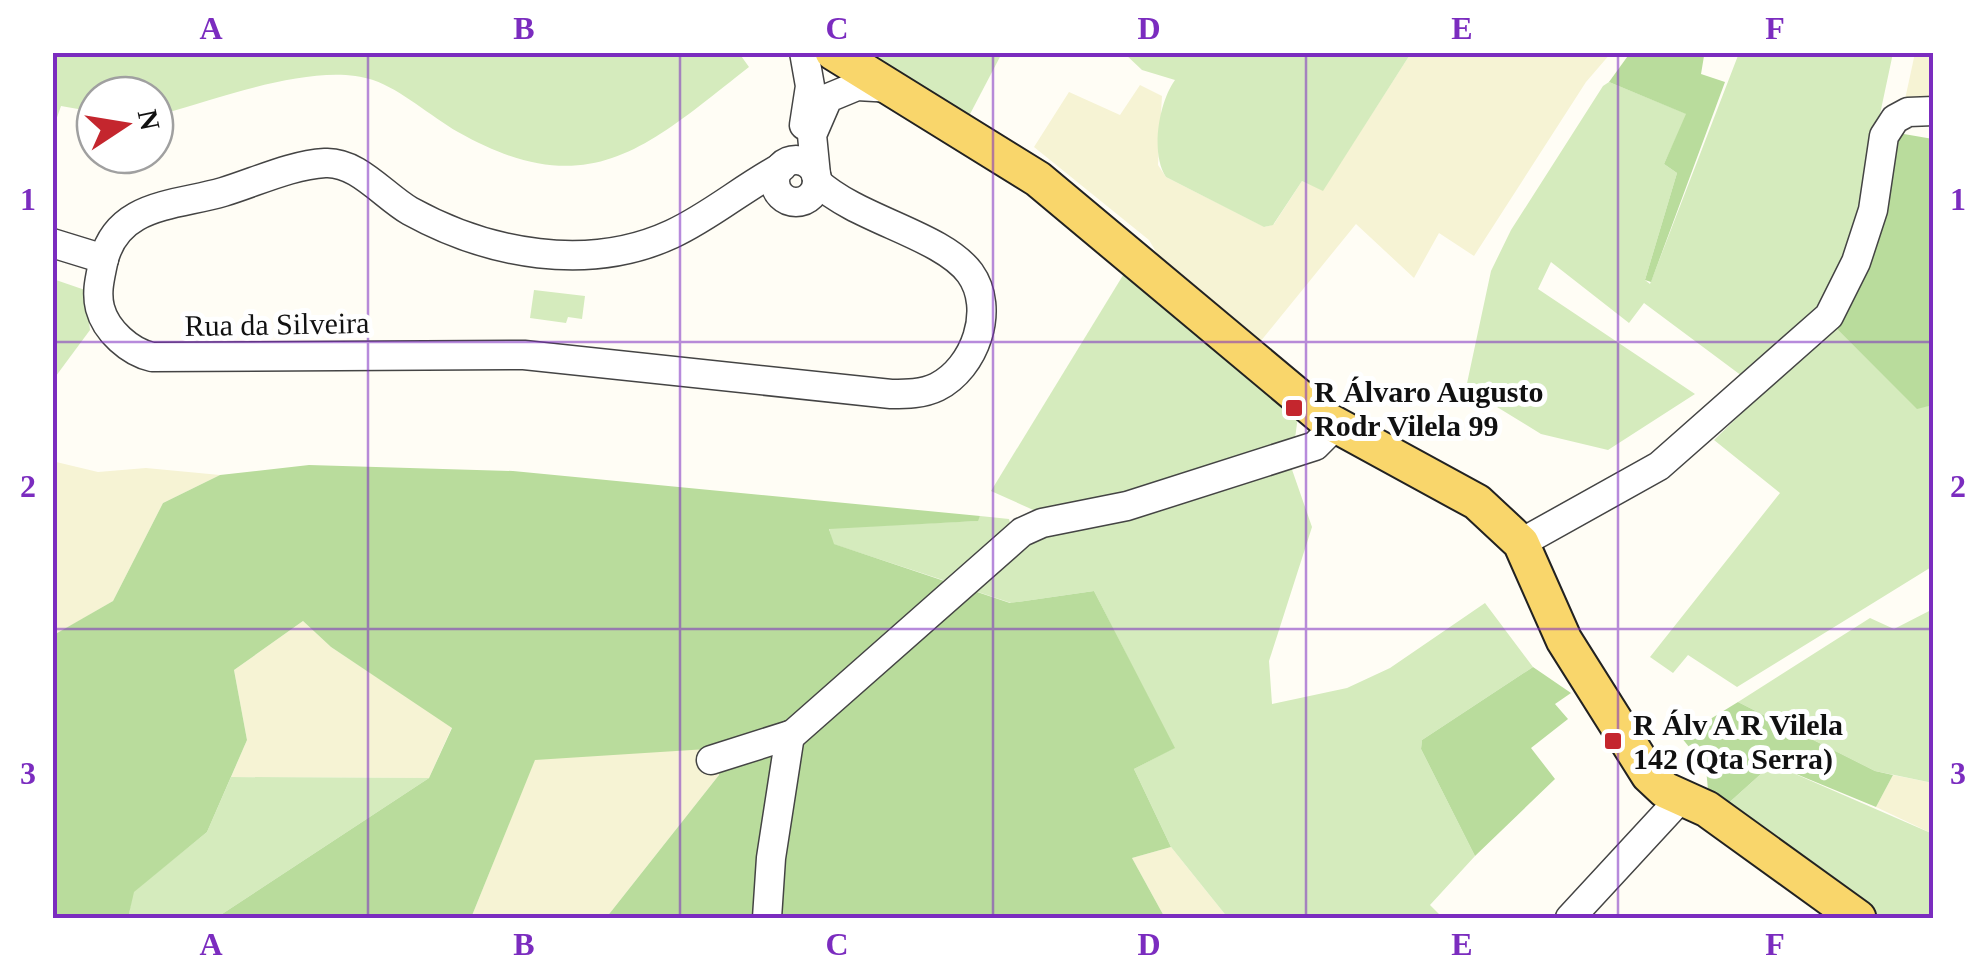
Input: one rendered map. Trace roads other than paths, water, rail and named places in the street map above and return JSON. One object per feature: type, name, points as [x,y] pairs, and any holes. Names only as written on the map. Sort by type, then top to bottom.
[{"type":"main road","points":[[824,53],[897,88],[1038,178],[1336,425],[1454,487],[1520,543],[1564,640],[1649,775],[1680,798],[1707,809],[1845,914]]},
{"type":"street","points":[[784,165],[808,114],[815,60],[824,53],[845,76],[840,90]]},
{"type":"street","points":[[805,190],[815,124],[828,98],[857,86],[897,88]]},
{"type":"street","points":[[1520,543],[1659,466],[1693,441],[1829,316],[1856,262],[1873,210],[1884,136],[1895,119],[1908,112],[1934,112]]},
{"type":"street","name":"Rua da Silveira","points":[[714,210],[805,190],[947,253],[977,286],[983,310],[977,337],[964,363],[936,388],[891,394],[504,354],[152,357],[128,347],[104,320],[98,287],[114,232],[148,208],[324,163],[351,169],[404,207],[452,230],[536,253],[578,255],[622,250],[671,235],[784,165],[808,164],[805,190]]},
{"type":"street","points":[[52,242],[104,259]]},
{"type":"street","points":[[711,760],[790,735],[1022,532],[1042,523],[1127,506],[1315,446],[1336,425]]},
{"type":"street","points":[[767,918],[770,858],[790,735]]},
{"type":"street","points":[[1570,918],[1680,798]]},
{"type":"place","name":"R Álvaro Augusto Rodr Vilela 99","points":[[1294,408]]},
{"type":"place","name":"R Álv A R Vilela 142 (Qta Serra)","points":[[1613,741]]}]
